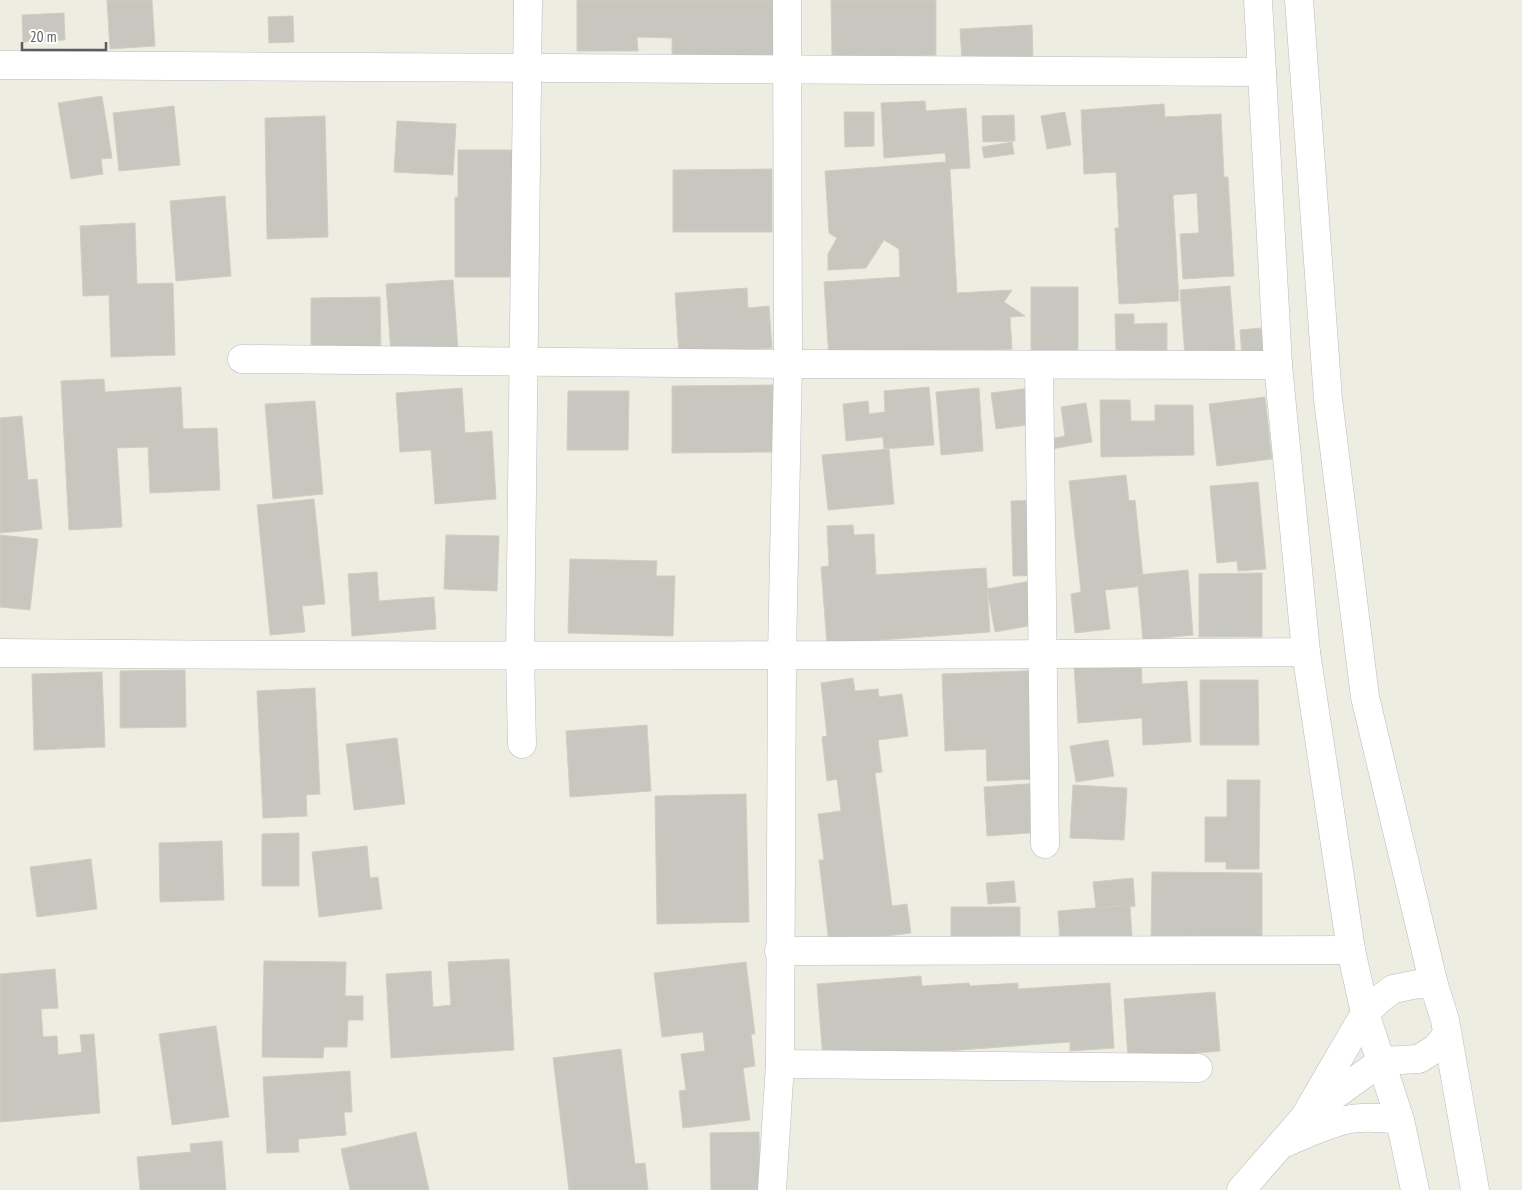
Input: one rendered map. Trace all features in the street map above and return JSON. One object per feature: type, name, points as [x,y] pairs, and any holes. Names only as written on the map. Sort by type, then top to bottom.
[{"type":"street","points":[[522,744],[520,655],[528,0]]},
{"type":"street","points":[[772,1190],[780,1064],[779,951],[782,654],[788,364],[788,0]]},
{"type":"street","points":[[1258,0],[1278,365],[1306,652],[1351,950],[1365,1013],[1400,1120],[1415,1190]]},
{"type":"street","points":[[1299,0],[1328,399],[1365,697],[1434,985],[1445,1020],[1446,1036],[1475,1190]]},
{"type":"street","points":[[0,65],[1262,72]]},
{"type":"street","points":[[242,358],[1039,366],[1278,365]]},
{"type":"street","points":[[1039,366],[1044,844]]},
{"type":"street","points":[[0,653],[520,655],[1306,652]]},
{"type":"street","points":[[779,951],[1351,950]]},
{"type":"street","points":[[1241,1190],[1304,1118],[1365,1013],[1393,989],[1411,985],[1434,985]]},
{"type":"street","points":[[1304,1118],[1382,1061],[1419,1059],[1436,1048],[1446,1036]]},
{"type":"street","points":[[780,1064],[1198,1068]]},
{"type":"street","points":[[1279,1146],[1319,1129],[1347,1120],[1375,1118],[1400,1120]]},
{"type":"building","points":[[107,0],[152,0],[155,46],[110,49]]},
{"type":"building","points":[[577,0],[780,0],[780,57],[672,57],[672,38],[637,37],[638,51],[577,51]]},
{"type":"building","points":[[831,0],[936,0],[936,55],[832,57]]},
{"type":"building","points":[[64,13],[65,40],[23,42],[22,15]]},
{"type":"building","points":[[293,16],[294,42],[269,43],[268,17]]},
{"type":"building","points":[[1032,25],[1033,58],[962,61],[960,29]]},
{"type":"building","points":[[102,96],[112,158],[101,159],[103,174],[71,179],[58,103]]},
{"type":"building","points":[[925,101],[926,111],[966,108],[970,168],[950,169],[957,293],[1012,290],[1004,302],[1025,316],[1010,317],[1012,349],[829,360],[824,282],[900,277],[899,249],[884,240],[866,268],[828,270],[828,254],[837,238],[829,233],[825,171],[946,162],[945,153],[884,158],[881,103]]},
{"type":"building","points":[[1164,104],[1165,117],[1221,114],[1224,177],[1228,177],[1234,276],[1183,279],[1180,234],[1199,233],[1197,193],[1173,195],[1179,301],[1119,304],[1115,228],[1119,228],[1116,172],[1084,174],[1081,110]]},
{"type":"building","points":[[174,106],[180,165],[119,171],[113,113]]},
{"type":"building","points":[[844,112],[874,112],[874,146],[845,147]]},
{"type":"building","points":[[1065,112],[1071,145],[1047,149],[1041,116]]},
{"type":"building","points":[[1014,115],[1015,141],[983,142],[982,116]]},
{"type":"building","points":[[325,116],[328,237],[267,239],[265,118]]},
{"type":"building","points":[[397,121],[456,124],[453,175],[394,172]]},
{"type":"building","points":[[1012,142],[1014,154],[984,158],[982,147]]},
{"type":"building","points":[[458,150],[513,150],[512,277],[455,277],[455,197],[458,197]]},
{"type":"building","points":[[772,169],[772,232],[673,232],[673,170]]},
{"type":"building","points":[[225,196],[231,276],[176,281],[170,201]]},
{"type":"building","points":[[135,223],[137,284],[173,283],[175,355],[111,357],[109,295],[83,296],[80,226]]},
{"type":"building","points":[[453,280],[458,350],[391,354],[386,284]]},
{"type":"building","points":[[1230,286],[1235,351],[1185,356],[1180,290]]},
{"type":"building","points":[[1031,287],[1078,287],[1078,355],[1031,355]]},
{"type":"building","points":[[747,288],[748,308],[769,306],[772,348],[679,355],[675,293]]},
{"type":"building","points":[[380,297],[381,354],[311,355],[311,298]]},
{"type":"building","points":[[1115,314],[1134,314],[1134,324],[1167,323],[1167,352],[1116,353]]},
{"type":"building","points":[[1261,328],[1264,354],[1242,357],[1240,330]]},
{"type":"building","points":[[104,379],[105,392],[181,387],[183,429],[217,428],[220,490],[150,493],[148,447],[117,448],[122,527],[69,530],[61,381]]},
{"type":"building","points":[[773,385],[773,452],[672,453],[672,386]]},
{"type":"building","points":[[929,387],[934,445],[884,449],[883,437],[846,441],[843,404],[868,401],[869,414],[885,412],[884,391]]},
{"type":"building","points":[[1038,387],[1043,423],[996,429],[991,393]]},
{"type":"building","points":[[462,388],[465,433],[492,431],[496,499],[435,504],[431,450],[400,452],[396,393]]},
{"type":"building","points":[[979,388],[983,451],[941,455],[936,392]]},
{"type":"building","points":[[568,391],[629,391],[628,450],[567,450]]},
{"type":"building","points":[[1265,397],[1272,459],[1217,466],[1209,404]]},
{"type":"building","points":[[1100,400],[1130,400],[1131,421],[1155,421],[1155,405],[1193,405],[1194,455],[1101,457]]},
{"type":"building","points":[[315,401],[323,494],[273,499],[265,404]]},
{"type":"building","points":[[1086,403],[1092,442],[1051,449],[1049,439],[1065,436],[1061,407]]},
{"type":"building","points":[[22,416],[28,480],[37,479],[42,529],[0,533],[0,418]]},
{"type":"building","points":[[889,449],[894,504],[828,510],[822,455]]},
{"type":"building","points":[[1126,475],[1129,501],[1135,500],[1144,586],[1105,590],[1110,629],[1075,633],[1071,594],[1081,592],[1069,481]]},
{"type":"building","points":[[1258,482],[1266,569],[1238,571],[1237,561],[1217,563],[1210,486]]},
{"type":"building","points":[[314,499],[325,604],[302,606],[305,632],[270,635],[257,505]]},
{"type":"building","points":[[1046,500],[1047,575],[1013,576],[1011,501]]},
{"type":"building","points":[[853,525],[854,535],[874,534],[876,575],[986,568],[990,632],[827,644],[821,567],[829,566],[827,526]]},
{"type":"building","points":[[0,535],[38,539],[30,610],[0,607]]},
{"type":"building","points":[[446,535],[499,536],[497,591],[444,589]]},
{"type":"building","points":[[570,559],[657,561],[656,576],[675,576],[673,636],[568,633]]},
{"type":"building","points":[[1188,570],[1193,635],[1143,640],[1137,575]]},
{"type":"building","points":[[377,572],[379,601],[434,597],[436,629],[352,636],[348,574]]},
{"type":"building","points":[[1262,573],[1262,637],[1199,637],[1199,574]]},
{"type":"building","points":[[1041,579],[1039,624],[995,632],[987,589]]},
{"type":"building","points":[[1141,661],[1142,684],[1187,681],[1191,742],[1143,745],[1142,718],[1078,723],[1074,666]]},
{"type":"building","points":[[185,670],[186,727],[120,728],[120,671]]},
{"type":"building","points":[[1051,670],[1038,779],[987,781],[986,749],[945,751],[942,674]]},
{"type":"building","points":[[102,672],[105,747],[34,750],[32,674]]},
{"type":"building","points":[[853,678],[855,691],[878,689],[879,697],[902,694],[908,736],[878,740],[882,772],[875,773],[892,906],[907,904],[911,933],[829,943],[819,860],[824,860],[818,814],[841,811],[837,779],[827,781],[822,737],[827,736],[821,683]]},
{"type":"building","points":[[1200,680],[1258,680],[1259,745],[1200,745]]},
{"type":"building","points":[[315,688],[320,794],[306,795],[307,816],[263,818],[257,691]]},
{"type":"building","points":[[647,725],[651,791],[570,797],[566,731]]},
{"type":"building","points":[[397,738],[405,804],[354,810],[346,744]]},
{"type":"building","points":[[1108,740],[1114,776],[1076,782],[1070,746]]},
{"type":"building","points":[[1227,780],[1260,780],[1259,869],[1226,869],[1226,862],[1205,862],[1205,817],[1227,817]]},
{"type":"building","points":[[1041,783],[1044,832],[987,836],[984,787]]},
{"type":"building","points":[[1073,785],[1127,788],[1124,840],[1070,838]]},
{"type":"building","points":[[746,794],[749,922],[657,924],[655,796]]},
{"type":"building","points":[[299,833],[299,886],[262,886],[262,834]]},
{"type":"building","points":[[222,841],[224,900],[160,902],[159,843]]},
{"type":"building","points":[[367,846],[370,878],[378,877],[382,909],[319,917],[312,852]]},
{"type":"building","points":[[91,859],[97,909],[37,917],[30,867]]},
{"type":"building","points":[[1152,872],[1262,873],[1262,945],[1151,944]]},
{"type":"building","points":[[1133,878],[1135,906],[1096,909],[1093,882]]},
{"type":"building","points":[[1014,881],[1016,902],[988,904],[986,883]]},
{"type":"building","points":[[1130,905],[1132,937],[1060,943],[1058,911]]},
{"type":"building","points":[[951,907],[1020,907],[1020,939],[951,939]]},
{"type":"building","points":[[509,959],[514,1050],[391,1058],[386,974],[431,971],[433,1007],[451,1005],[448,962]]},
{"type":"building","points":[[264,961],[346,962],[345,996],[363,996],[363,1020],[348,1020],[347,1047],[324,1047],[323,1058],[262,1057]]},
{"type":"building","points":[[746,962],[755,1034],[751,1034],[755,1066],[743,1068],[750,1120],[683,1128],[679,1091],[686,1090],[681,1054],[705,1051],[703,1032],[662,1037],[654,973]]},
{"type":"building","points":[[55,969],[58,1008],[41,1009],[43,1037],[57,1036],[58,1055],[82,1052],[80,1035],[94,1034],[100,1113],[0,1122],[0,974]]},
{"type":"building","points":[[921,976],[922,986],[969,983],[970,986],[1018,983],[1018,989],[1110,983],[1114,1048],[1070,1051],[1070,1042],[823,1060],[817,984]]},
{"type":"building","points":[[1215,992],[1220,1051],[1128,1059],[1124,999]]},
{"type":"building","points":[[216,1026],[229,1117],[172,1125],[159,1034]]},
{"type":"building","points":[[621,1049],[635,1164],[645,1163],[648,1190],[569,1190],[553,1058]]},
{"type":"building","points":[[350,1071],[352,1112],[344,1112],[346,1135],[298,1139],[299,1152],[267,1153],[263,1077]]},
{"type":"building","points":[[416,1132],[429,1190],[350,1190],[341,1149]]},
{"type":"building","points":[[759,1132],[760,1190],[711,1190],[710,1133]]},
{"type":"building","points":[[222,1141],[226,1190],[140,1190],[137,1157],[191,1152],[190,1144]]}]
